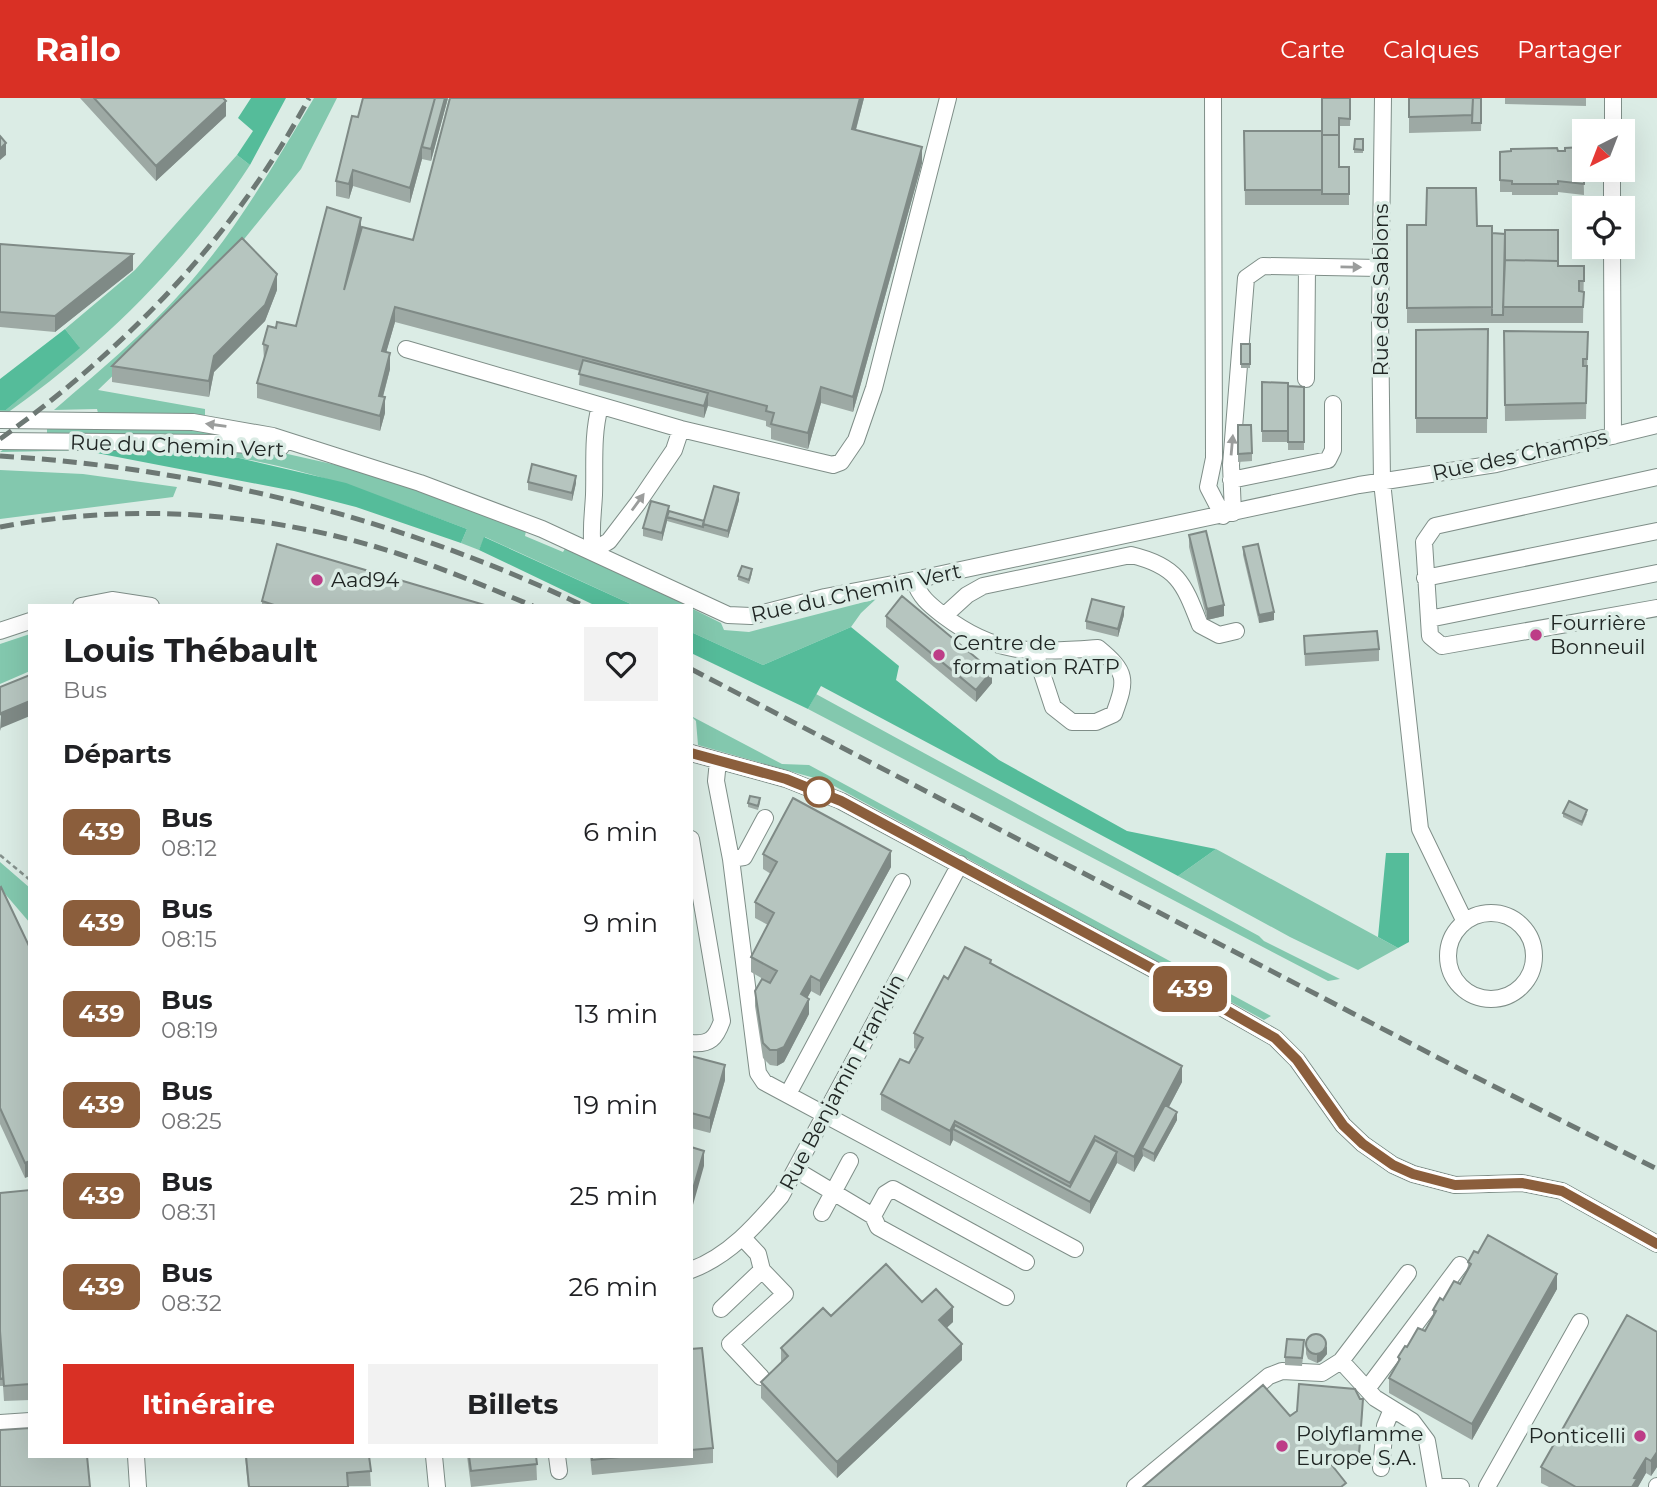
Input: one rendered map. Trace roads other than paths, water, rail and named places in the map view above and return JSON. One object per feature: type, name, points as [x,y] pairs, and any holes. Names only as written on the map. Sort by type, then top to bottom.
[{"type":"street","points":[[406,349],[681,429],[833,466],[841,462],[856,440],[874,388],[948,98]]},
{"type":"street","points":[[1213,98],[1214,458],[1208,487],[1228,514]]},
{"type":"street","name":"Rue des Sablons","points":[[1382,98],[1382,482],[1420,829],[1465,922]]},
{"type":"street","points":[[1613,98],[1613,119]]},
{"type":"street","points":[[1612,259],[1613,436]]},
{"type":"street","points":[[1228,514],[1246,278],[1263,266],[1380,268]]},
{"type":"street","points":[[1306,379],[1307,267]]},
{"type":"street","points":[[1231,480],[1328,460],[1333,450],[1333,404]]},
{"type":"street","points":[[600,406],[593,442],[594,498],[590,533],[593,551],[609,541],[638,503],[674,450],[681,429]]},
{"type":"street","name":"Rue du Chemin Vert","points":[[0,420],[205,423],[272,436],[475,503],[593,551],[713,609],[743,617],[825,597],[1382,482]]},
{"type":"street","name":"Rue des Champs","points":[[1382,482],[1496,464],[1657,425]]},
{"type":"street","name":"Rue du Chemin Vert","points":[[0,442],[258,444],[352,462]]},
{"type":"street","points":[[1657,477],[1436,526],[1424,542],[1430,636],[1442,646],[1657,608]]},
{"type":"street","points":[[1425,578],[1657,531]]},
{"type":"street","points":[[944,617],[967,594],[983,586],[1131,555],[1149,559],[1169,571],[1185,587],[1200,625],[1219,635],[1236,631]]},
{"type":"street","points":[[1429,619],[1657,573]]},
{"type":"street","points":[[914,580],[926,603],[944,617],[967,633],[1006,648],[1035,652],[1098,648],[1118,665],[1124,689],[1114,714],[1096,722],[1072,723],[1053,706],[1035,652]]},
{"type":"street","points":[[91,604],[112,600],[138,604]]},
{"type":"street","points":[[0,631],[28,622]]},
{"type":"street","points":[[693,754],[786,779],[841,801],[1177,982],[1275,1038],[1297,1060],[1343,1125],[1363,1144],[1393,1165],[1413,1174],[1455,1185],[1522,1183],[1562,1191],[1657,1244]]},
{"type":"street","points":[[718,761],[716,781],[731,859],[758,1073],[764,1082],[1075,1248]]},
{"type":"street","points":[[731,859],[744,857],[765,818]]},
{"type":"street","points":[[693,851],[722,1021],[711,1040],[704,1044],[693,1043]]},
{"type":"street","name":"Rue Benjamin Franklin","points":[[693,1269],[743,1238],[781,1196],[960,864]]},
{"type":"street","points":[[788,1094],[902,883]]},
{"type":"street","points":[[1491,913],[1511,918],[1527,932],[1533,944],[1532,972],[1514,993],[1487,999],[1461,987],[1453,975],[1449,961],[1455,932],[1465,922],[1477,915],[1491,913]]},
{"type":"street","points":[[822,1213],[850,1161]]},
{"type":"street","points":[[796,1170],[832,1194],[873,1216],[878,1227],[1006,1297]]},
{"type":"street","points":[[873,1216],[885,1194],[893,1189],[1026,1262]]},
{"type":"street","points":[[743,1238],[758,1254],[762,1270],[785,1294],[730,1345],[761,1377]]},
{"type":"street","points":[[1367,1389],[1460,1265]]},
{"type":"street","points":[[721,1309],[762,1270]]},
{"type":"street","points":[[1135,1487],[1269,1376],[1282,1371],[1322,1373],[1341,1361],[1408,1273]]},
{"type":"street","points":[[1487,1487],[1580,1322]]},
{"type":"street","points":[[1341,1361],[1375,1398],[1412,1421],[1427,1441],[1434,1487]]},
{"type":"street","points":[[1381,1468],[1385,1426],[1392,1409]]},
{"type":"street","points":[[0,1423],[28,1421]]},
{"type":"street","points":[[136,1458],[138,1487]]},
{"type":"street","points":[[434,1458],[437,1487]]},
{"type":"street","points":[[1443,1487],[1461,1487]]},
{"type":"railway","points":[[0,439],[91,367],[134,328],[174,286],[212,243],[247,197],[280,149],[309,98]]},
{"type":"railway","points":[[0,456],[150,472],[299,503],[372,523],[444,548],[515,575],[580,604]]},
{"type":"railway","points":[[0,527],[50,519],[151,513],[252,520],[351,540],[399,554],[528,604]]},
{"type":"railway","points":[[693,670],[1657,1169]]},
{"type":"place","name":"Aad94","points":[[317,580]]},
{"type":"place","name":"Fourrière Bonneuil","points":[[1536,635]]},
{"type":"place","name":"Centre de formation RATP","points":[[939,655]]},
{"type":"place","name":"Ponticelli","points":[[1640,1436]]},
{"type":"place","name":"Polyflamme Europe S.A.","points":[[1282,1446]]}]
